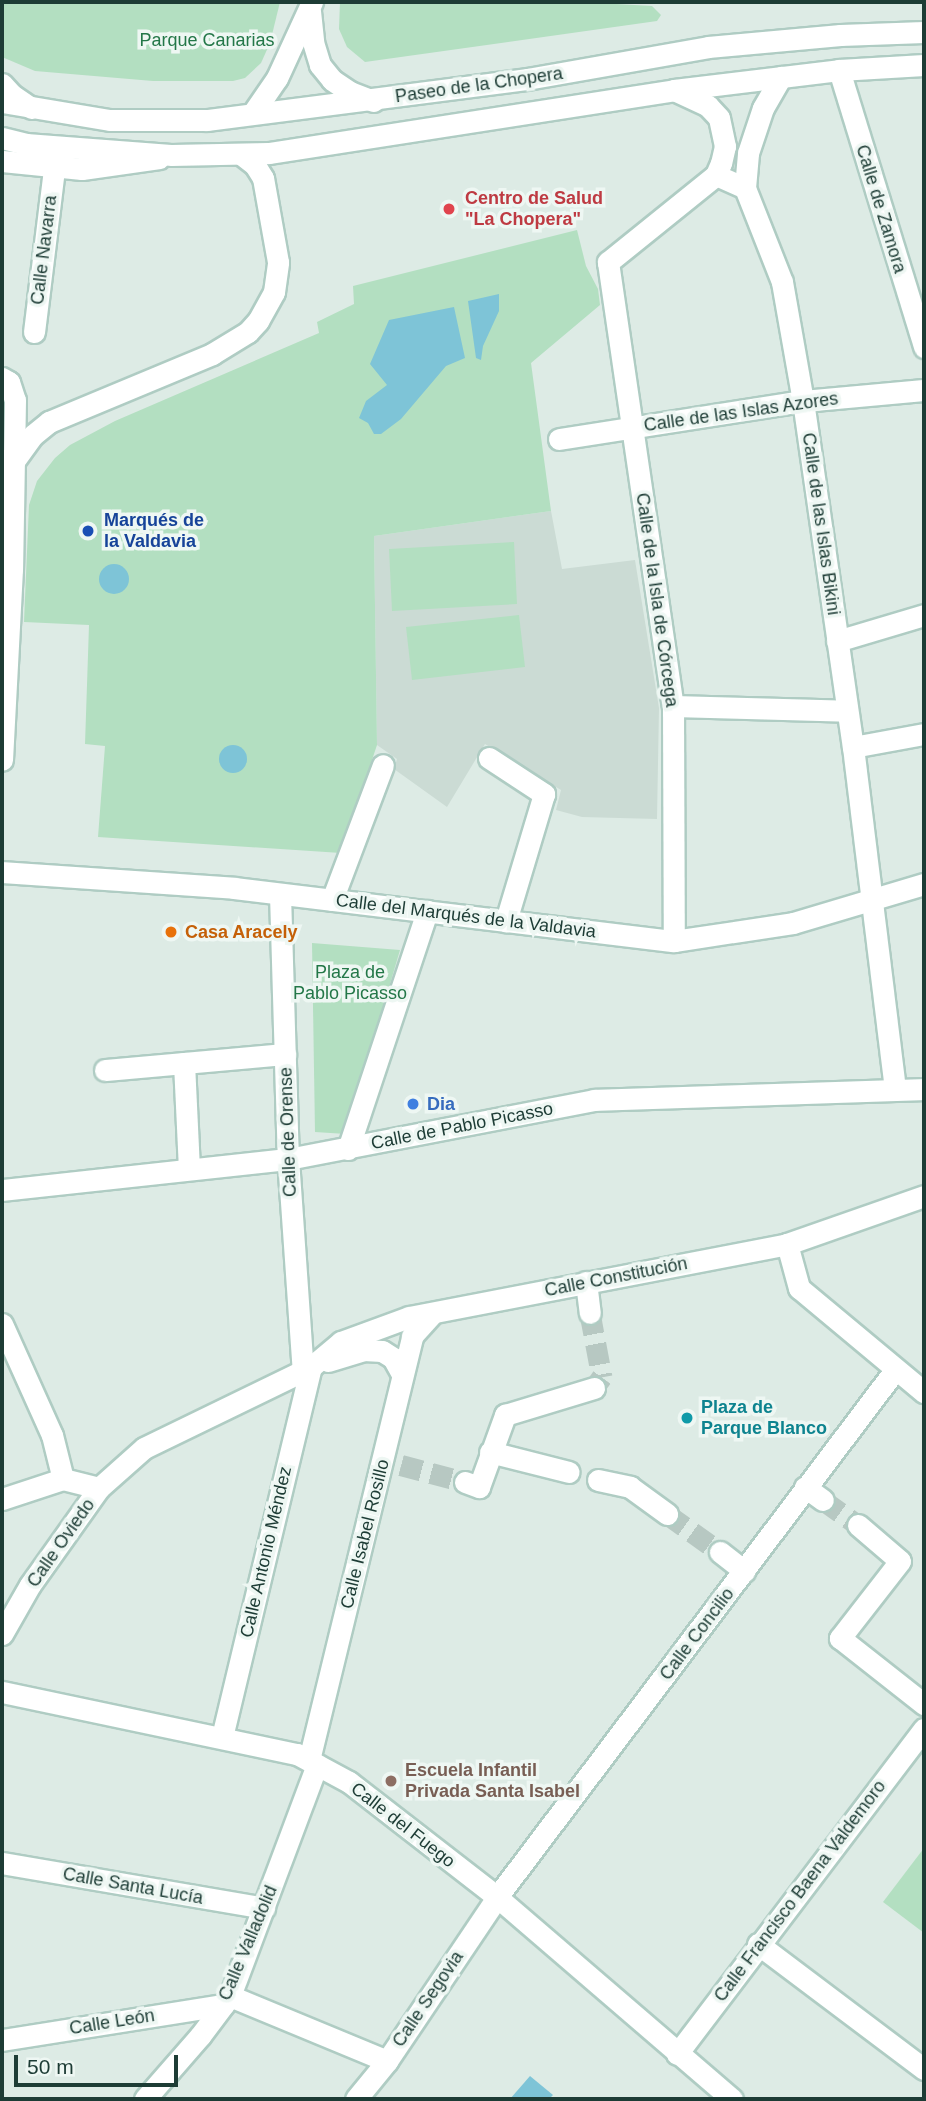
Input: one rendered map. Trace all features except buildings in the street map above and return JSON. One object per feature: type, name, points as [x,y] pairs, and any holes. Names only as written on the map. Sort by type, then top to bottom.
[{"type":"street","points":[[311,5],[313,42],[320,65],[332,80],[350,92],[373,101]]},
{"type":"street","points":[[253,113],[277,78],[311,5]]},
{"type":"street","name":"Paseo de la Chopera","points":[[2,102],[110,120],[164,122],[373,101],[527,79],[708,47],[840,35],[924,32]]},
{"type":"street","name":"Paseo de la Chopera","points":[[2,138],[26,144],[171,155],[242,155],[305,148],[674,90],[839,70],[924,65]]},
{"type":"street","name":"Calle de Zamora","points":[[839,70],[924,347]]},
{"type":"street","points":[[674,90],[708,106],[719,118],[725,146],[716,175],[745,188],[748,153],[763,108],[781,78]]},
{"type":"street","name":"Paseo de la Chopera","points":[[2,84],[12,96],[33,109]]},
{"type":"street","name":"Paseo de la Chopera","points":[[2,161],[54,168],[108,167],[171,155]]},
{"type":"street","points":[[8,460],[49,422],[212,354],[248,332],[258,320],[274,292],[278,262],[263,178],[255,165],[242,155]]},
{"type":"street","name":"Calle Navarra","points":[[34,331],[54,168]]},
{"type":"street","name":"Calle de la Isla de Córcega","points":[[674,941],[673,706],[608,262],[716,175]]},
{"type":"street","name":"Calle de las Islas Bikini","points":[[745,188],[782,282],[803,401],[853,747],[895,1089]]},
{"type":"street","points":[[2,760],[8,460],[15,400],[5,380]]},
{"type":"street","name":"Calle de las Islas Azores","points":[[559,439],[803,401],[924,390]]},
{"type":"street","points":[[837,641],[924,615]]},
{"type":"street","points":[[673,706],[847,711]]},
{"type":"street","points":[[853,747],[924,734]]},
{"type":"street","points":[[489,758],[544,794],[506,921]]},
{"type":"street","points":[[332,900],[383,765]]},
{"type":"street","name":"Calle del Marqués de la Valdavia","points":[[2,872],[280,894],[674,941],[793,923],[924,884]]},
{"type":"street","name":"Calle de Orense","points":[[280,894],[288,1159],[309,1368]]},
{"type":"street","points":[[348,1149],[427,911]]},
{"type":"street","points":[[105,1070],[285,1054]]},
{"type":"street","points":[[184,1063],[189,1169]]},
{"type":"street","name":"Calle de Pablo Picasso","points":[[2,1190],[288,1159],[594,1100],[924,1089]]},
{"type":"street","name":"Calle Constitución","points":[[309,1368],[341,1342],[409,1317],[787,1244],[924,1196]]},
{"type":"street","points":[[787,1244],[799,1288],[924,1392]]},
{"type":"street","points":[[586,1283],[590,1313]]},
{"type":"street","name":"Calle Isabel Rosillo","points":[[313,1763],[392,1463],[402,1374],[412,1336],[432,1314]]},
{"type":"street","points":[[2,1324],[8,1343],[52,1435],[63,1479]]},
{"type":"street","name":"Calle Constitución","points":[[99,1488],[144,1448],[309,1368],[363,1350],[382,1351],[393,1358],[402,1374]]},
{"type":"street","name":"Calle Antonio Méndez","points":[[222,1737],[309,1368]]},
{"type":"street","name":"Calle Concilio","points":[[497,1897],[895,1370]]},
{"type":"street","points":[[465,1482],[479,1487],[505,1415],[594,1388]]},
{"type":"street","points":[[491,1452],[569,1472]]},
{"type":"street","points":[[2,1499],[63,1479],[99,1488]]},
{"type":"street","points":[[598,1480],[630,1488],[667,1514]]},
{"type":"street","points":[[805,1487],[823,1500]]},
{"type":"street","name":"Calle Oviedo","points":[[2,1634],[30,1585],[99,1488]]},
{"type":"street","points":[[858,1525],[900,1561],[840,1638],[924,1704]]},
{"type":"street","points":[[720,1552],[744,1571]]},
{"type":"street","name":"Calle del Fuego","points":[[2,1692],[297,1754],[349,1782],[497,1897],[732,2099]]},
{"type":"street","name":"Calle Francisco Baena Valdemoro","points":[[677,2054],[924,1729]]},
{"type":"street","name":"Calle Valladolid","points":[[145,2099],[200,2036],[226,2000],[264,1908],[313,1763]]},
{"type":"street","name":"Calle Santa Lucía","points":[[2,1863],[264,1908]]},
{"type":"street","name":"Calle Segovia","points":[[356,2099],[387,2061],[497,1897]]},
{"type":"street","points":[[758,1944],[924,2069]]},
{"type":"street","points":[[226,2000],[387,2061]]},
{"type":"street","name":"Calle León","points":[[2,2040],[226,2000]]},
{"type":"shaded area","points":[[551,511],[562,569],[635,560],[659,708],[657,819],[582,817],[556,810],[561,790],[485,744],[447,807],[394,769],[397,759],[377,745],[374,536]]},
{"type":"green space","name":"Parque Canarias","points":[[2,2],[280,2],[270,43],[261,63],[245,78],[233,81],[153,81],[35,71],[2,57]]},
{"type":"green space","points":[[340,2],[581,2],[652,6],[661,15],[657,21],[365,62],[347,47],[339,29]]},
{"type":"green space","points":[[577,230],[586,266],[598,289],[600,305],[531,363],[551,511],[374,536],[377,745],[341,853],[98,837],[105,746],[85,744],[89,625],[24,622],[29,505],[37,481],[55,458],[70,445],[115,421],[319,333],[317,322],[354,304],[353,286]]},
{"type":"green space","points":[[514,542],[517,604],[392,611],[389,549]]},
{"type":"green space","points":[[519,615],[525,667],[412,680],[406,627]]},
{"type":"green space","name":"Plaza de Pablo Picasso","points":[[312,943],[400,950],[346,1134],[315,1132]]},
{"type":"green space","points":[[924,1848],[924,1933],[883,1902]]},
{"type":"water","points":[[499,294],[499,311],[483,346],[481,360],[476,358],[468,301]]},
{"type":"water","points":[[454,307],[465,358],[446,366],[401,419],[381,434],[374,434],[368,423],[359,418],[366,401],[387,385],[370,364],[389,320]]},
{"type":"water","points":[[114,564],[125,568],[129,579],[125,590],[114,594],[103,590],[99,579],[103,568]]},
{"type":"water","points":[[233,745],[243,749],[247,759],[243,769],[233,773],[223,769],[219,759],[223,749]]},
{"type":"water","points":[[530,2076],[553,2095],[549,2099],[510,2099]]},
{"type":"tunnel","points":[[590,1313],[602,1377],[594,1388]]},
{"type":"tunnel","points":[[401,1465],[465,1482]]},
{"type":"tunnel","points":[[823,1500],[858,1525]]},
{"type":"tunnel","points":[[667,1514],[720,1552]]},
{"type":"place","name":"Centro de Salud \"La Chopera\"","points":[[449,209]]},
{"type":"place","name":"Marqués de la Valdavia","points":[[88,531]]},
{"type":"place","name":"Casa Aracely","points":[[171,932]]},
{"type":"place","name":"Dia","points":[[413,1104]]},
{"type":"place","name":"Plaza de Parque Blanco","points":[[687,1418]]},
{"type":"place","name":"Escuela Infantil Privada Santa Isabel","points":[[391,1781]]}]
